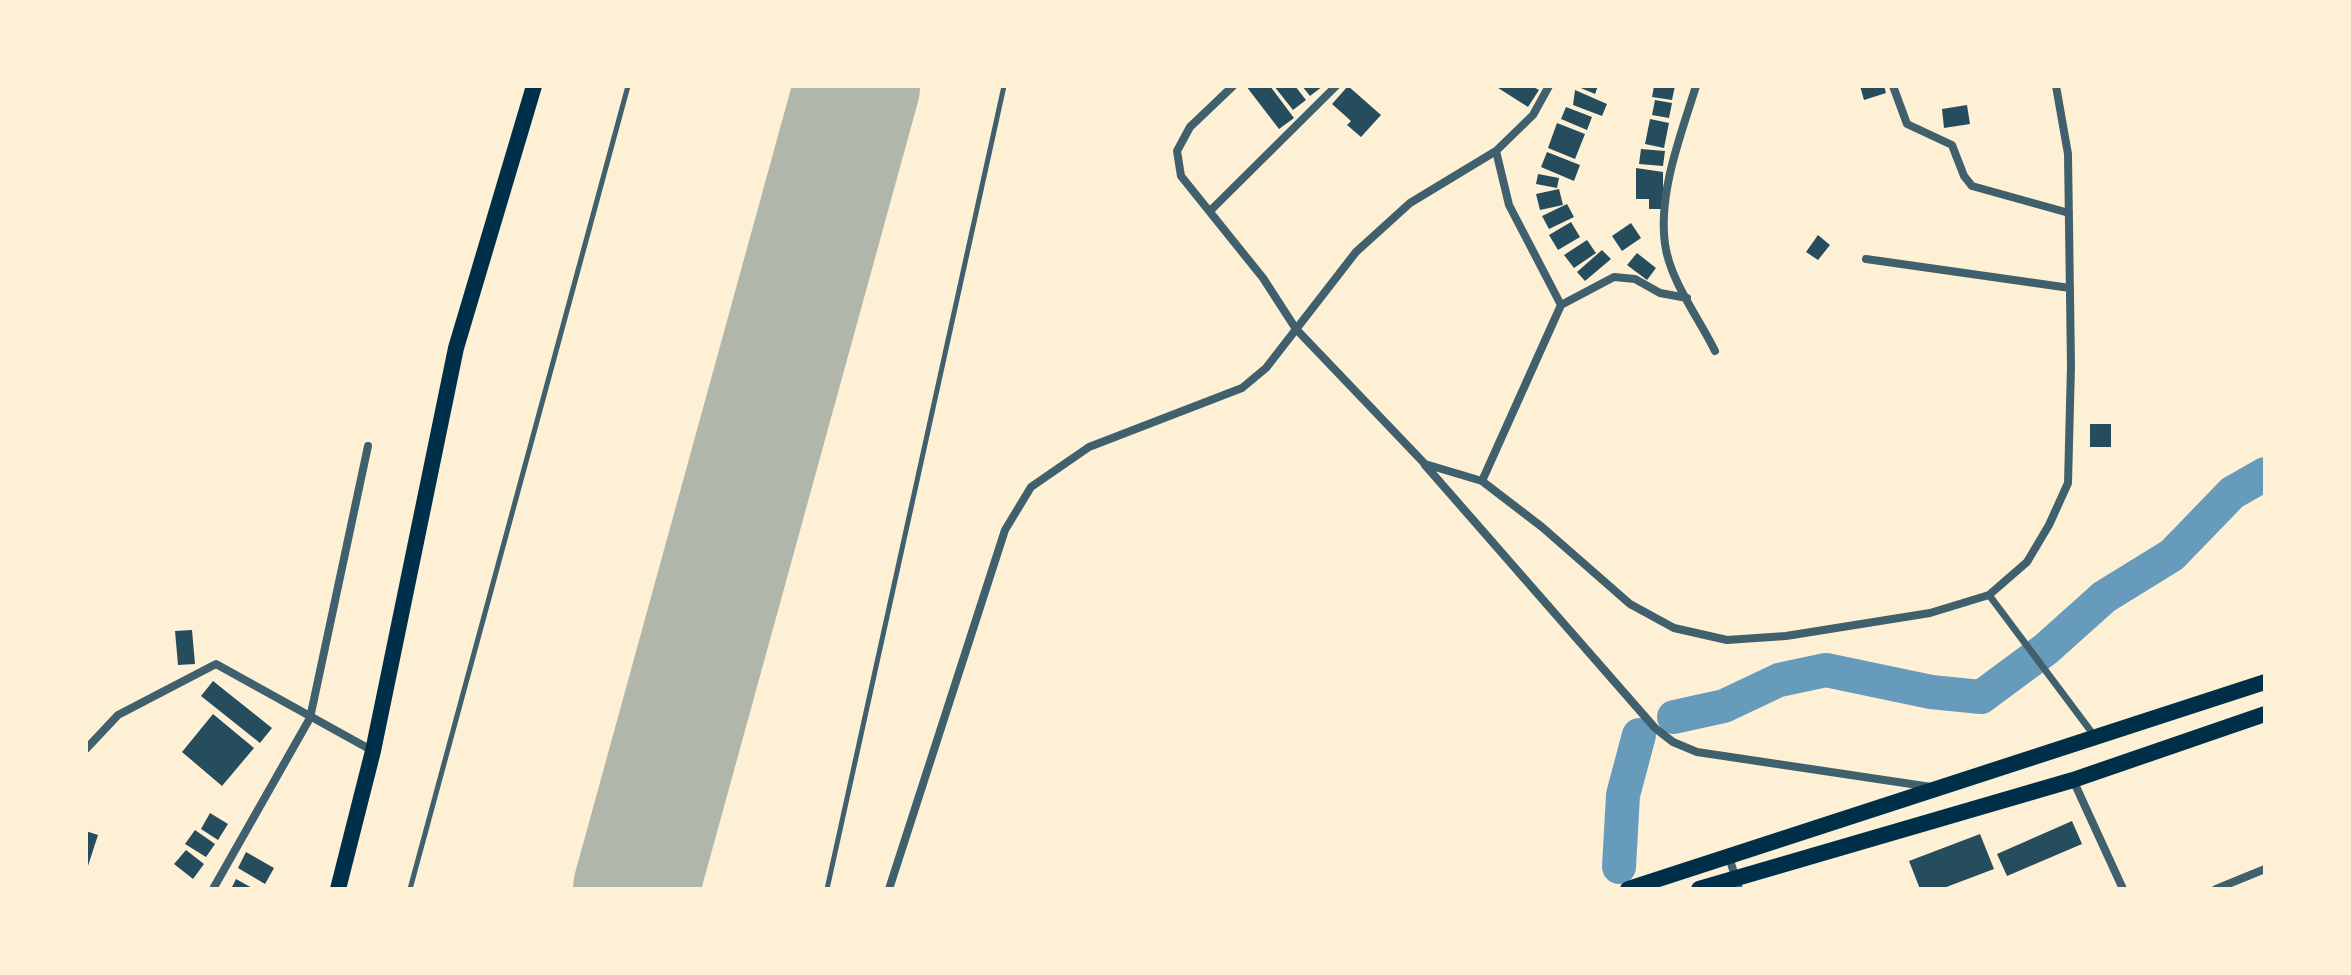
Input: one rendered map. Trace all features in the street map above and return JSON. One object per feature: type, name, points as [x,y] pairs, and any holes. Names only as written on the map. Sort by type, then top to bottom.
[{"type":"highway","points":[[338,889],[373,751],[456,348],[534,86]]},
{"type":"highway","points":[[1628,889],[2265,682]]},
{"type":"highway","points":[[1699,889],[1738,883],[2073,780],[2265,714]]},
{"type":"street","points":[[1233,86],[1190,127],[1177,151],[1181,176],[1263,278],[1296,329],[1425,464],[1655,728],[1673,742],[1697,752],[1935,788]]},
{"type":"street","points":[[1210,211],[1336,86]]},
{"type":"street","points":[[889,889],[1005,530],[1031,487],[1089,447],[1242,388],[1266,368],[1356,252],[1399,213],[1496,151],[1533,115],[1549,86]]},
{"type":"street","points":[[1696,86],[1672,163],[1665,244],[1687,298],[1715,351]]},
{"type":"street","points":[[1893,86],[1907,124],[1952,145],[1964,176],[1972,186],[2069,213]]},
{"type":"street","points":[[1425,464],[1482,481],[1542,527],[1630,604],[1674,628],[1727,640],[1786,636],[1930,613],[1989,595],[2027,562],[2049,525],[2068,483],[2068,154],[2056,86]]},
{"type":"street","points":[[1496,151],[1509,205],[1561,305]]},
{"type":"street","points":[[1866,259],[2070,288]]},
{"type":"street","points":[[1482,481],[1561,305],[1614,277],[1635,279],[1660,293],[1687,298]]},
{"type":"street","points":[[213,889],[310,718],[368,446]]},
{"type":"street","points":[[1989,595],[2096,738]]},
{"type":"street","points":[[86,749],[118,715],[216,664],[373,751]]},
{"type":"street","points":[[2073,780],[2123,889]]},
{"type":"street","points":[[1729,857],[1738,883]]},
{"type":"street","points":[[2216,889],[2265,869]]},
{"type":"lane","points":[[410,889],[628,86]]},
{"type":"lane","points":[[827,889],[1004,86]]},
{"type":"building","points":[[1246,86],[1270,86],[1294,118],[1279,129]]},
{"type":"building","points":[[1274,86],[1295,86],[1306,100],[1293,110]]},
{"type":"building","points":[[1302,86],[1323,86],[1310,96]]},
{"type":"building","points":[[1348,86],[1381,115],[1361,137],[1347,125],[1351,121],[1332,104]]},
{"type":"building","points":[[1495,86],[1532,86],[1539,90],[1528,107]]},
{"type":"building","points":[[1576,86],[1598,86],[1595,94]]},
{"type":"building","points":[[1654,86],[1675,86],[1672,100],[1652,97]]},
{"type":"building","points":[[1860,86],[1884,86],[1886,93],[1864,100]]},
{"type":"building","points":[[1575,90],[1607,104],[1602,116],[1573,105]]},
{"type":"building","points":[[1655,100],[1672,103],[1669,118],[1652,115]]},
{"type":"building","points":[[1967,105],[1970,124],[1944,128],[1942,109]]},
{"type":"building","points":[[1566,107],[1592,117],[1587,130],[1561,119]]},
{"type":"building","points":[[1650,119],[1669,123],[1664,148],[1645,144]]},
{"type":"building","points":[[1557,123],[1585,134],[1575,159],[1548,148]]},
{"type":"building","points":[[1641,149],[1665,151],[1663,166],[1639,164]]},
{"type":"building","points":[[1547,152],[1580,165],[1574,181],[1541,167]]},
{"type":"building","points":[[1636,168],[1663,172],[1663,209],[1649,209],[1649,199],[1636,199]]},
{"type":"building","points":[[1538,174],[1559,178],[1557,188],[1536,184]]},
{"type":"building","points":[[1559,189],[1563,205],[1540,210],[1536,194]]},
{"type":"building","points":[[1567,204],[1574,217],[1549,229],[1542,216]]},
{"type":"building","points":[[1571,222],[1580,237],[1558,250],[1549,235]]},
{"type":"building","points":[[1631,223],[1641,238],[1622,251],[1612,236]]},
{"type":"building","points":[[1818,235],[1830,245],[1818,260],[1806,252]]},
{"type":"building","points":[[1587,240],[1596,253],[1574,268],[1564,255]]},
{"type":"building","points":[[1602,250],[1611,259],[1585,281],[1577,272]]},
{"type":"building","points":[[1637,253],[1656,268],[1647,280],[1627,265]]},
{"type":"building","points":[[2090,424],[2111,424],[2111,447],[2090,447]]},
{"type":"building","points":[[192,630],[195,664],[178,665],[175,631]]},
{"type":"building","points":[[213,681],[272,728],[260,743],[201,696]]},
{"type":"building","points":[[213,714],[254,748],[222,786],[182,752]]},
{"type":"building","points":[[210,813],[228,824],[218,840],[201,829]]},
{"type":"building","points":[[2072,821],[2082,844],[2007,876],[1997,854]]},
{"type":"building","points":[[195,830],[215,844],[206,857],[185,844]]},
{"type":"building","points":[[86,831],[98,835],[87,869],[86,868]]},
{"type":"building","points":[[1980,834],[1994,869],[1941,889],[1920,889],[1909,861]]},
{"type":"building","points":[[186,850],[204,864],[193,879],[174,864]]},
{"type":"building","points":[[246,852],[274,868],[265,884],[238,868]]},
{"type":"building","points":[[236,879],[254,889],[231,889]]},
{"type":"waterway","points":[[1674,717],[1724,706],[1779,680],[1826,670],[1931,692],[1981,697],[2046,649],[2104,597],[2172,555],[2232,493],[2265,474]]},
{"type":"waterway","points":[[1619,867],[1623,795],[1639,735]]},
{"type":"runway","points":[[636,889],[857,86]]}]
